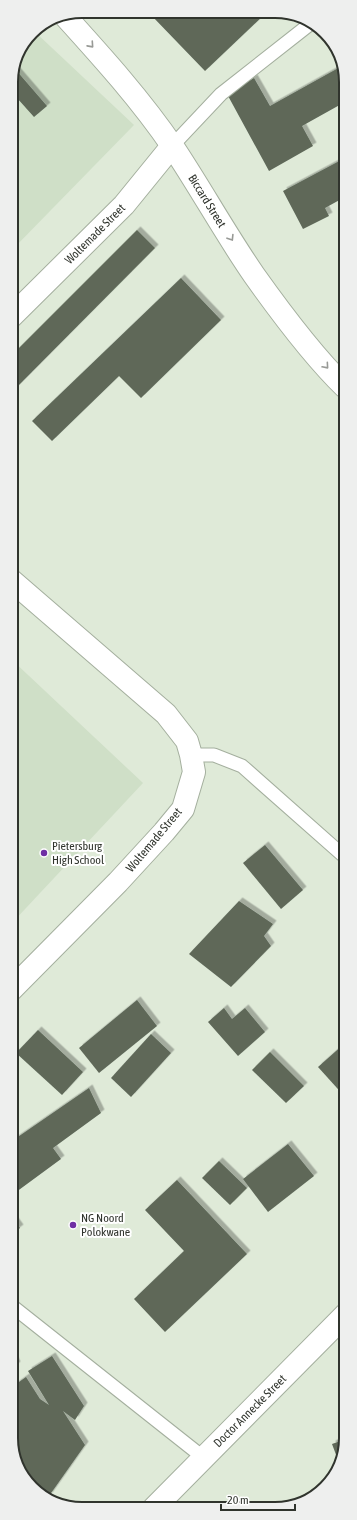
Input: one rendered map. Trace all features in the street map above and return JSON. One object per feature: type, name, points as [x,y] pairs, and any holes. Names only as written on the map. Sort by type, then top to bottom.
[{"type":"street","name":"Biccard Street","points":[[69,20],[144,106],[172,146],[254,274],[307,344],[339,379]]},
{"type":"street","name":"Woltemade Street","points":[[18,310],[124,205],[172,146]]},
{"type":"street","name":"Woltemade Street","points":[[18,586],[166,714],[187,741],[194,772],[183,809],[164,832],[118,882],[18,984]]},
{"type":"street","name":"Doctor Annecke Street","points":[[160,1502],[339,1321]]},
{"type":"lane","points":[[172,146],[221,94],[307,27]]},
{"type":"lane","points":[[191,755],[214,755],[242,766],[339,852]]},
{"type":"lane","points":[[18,1311],[204,1458]]},
{"type":"shaded area","points":[[39,35],[134,125],[18,244],[18,78],[20,66],[31,43]]},
{"type":"shaded area","name":"Pietersburg High School","points":[[18,666],[143,783],[18,917]]},
{"type":"building","points":[[154,18],[261,18],[205,71]]},
{"type":"building","points":[[337,69],[339,105],[302,126],[313,146],[269,171],[227,94],[254,78],[270,106]]},
{"type":"building","points":[[19,73],[47,106],[34,117],[18,99]]},
{"type":"building","points":[[339,161],[339,200],[325,208],[329,216],[303,229],[283,191]]},
{"type":"building","points":[[137,230],[155,248],[18,386],[18,349]]},
{"type":"building","points":[[181,278],[221,320],[141,398],[119,376],[52,441],[32,421]]},
{"type":"building","points":[[265,845],[303,890],[281,909],[243,863]]},
{"type":"building","points":[[239,901],[273,924],[264,936],[271,946],[231,987],[189,954]]},
{"type":"building","points":[[137,1000],[157,1026],[99,1073],[79,1048]]},
{"type":"building","points":[[224,1008],[232,1019],[245,1008],[265,1032],[238,1056],[208,1022]]},
{"type":"building","points":[[38,1030],[83,1072],[62,1095],[18,1055],[18,1051]]},
{"type":"building","points":[[151,1034],[171,1053],[131,1097],[111,1078]]},
{"type":"building","points":[[339,1048],[339,1090],[318,1067]]},
{"type":"building","points":[[270,1052],[304,1086],[286,1103],[252,1070]]},
{"type":"building","points":[[89,1088],[101,1113],[53,1148],[61,1159],[18,1191],[18,1137]]},
{"type":"building","points":[[288,1144],[314,1176],[268,1212],[243,1179]]},
{"type":"building","points":[[219,1161],[247,1188],[230,1205],[202,1178]]},
{"type":"building","points":[[177,1180],[247,1254],[165,1332],[134,1299],[184,1251],[145,1210]]},
{"type":"building","points":[[52,1356],[84,1406],[75,1420],[63,1411],[85,1445],[51,1493],[34,1480],[21,1458],[18,1438],[18,1383],[26,1377],[40,1399],[49,1405],[28,1371]]},
{"type":"building","points":[[339,1442],[336,1455],[332,1444]]},
{"type":"place","name":"Pietersburg High School","points":[[44,853]]},
{"type":"place","name":"NG Noord Polokwane","points":[[73,1225]]}]
